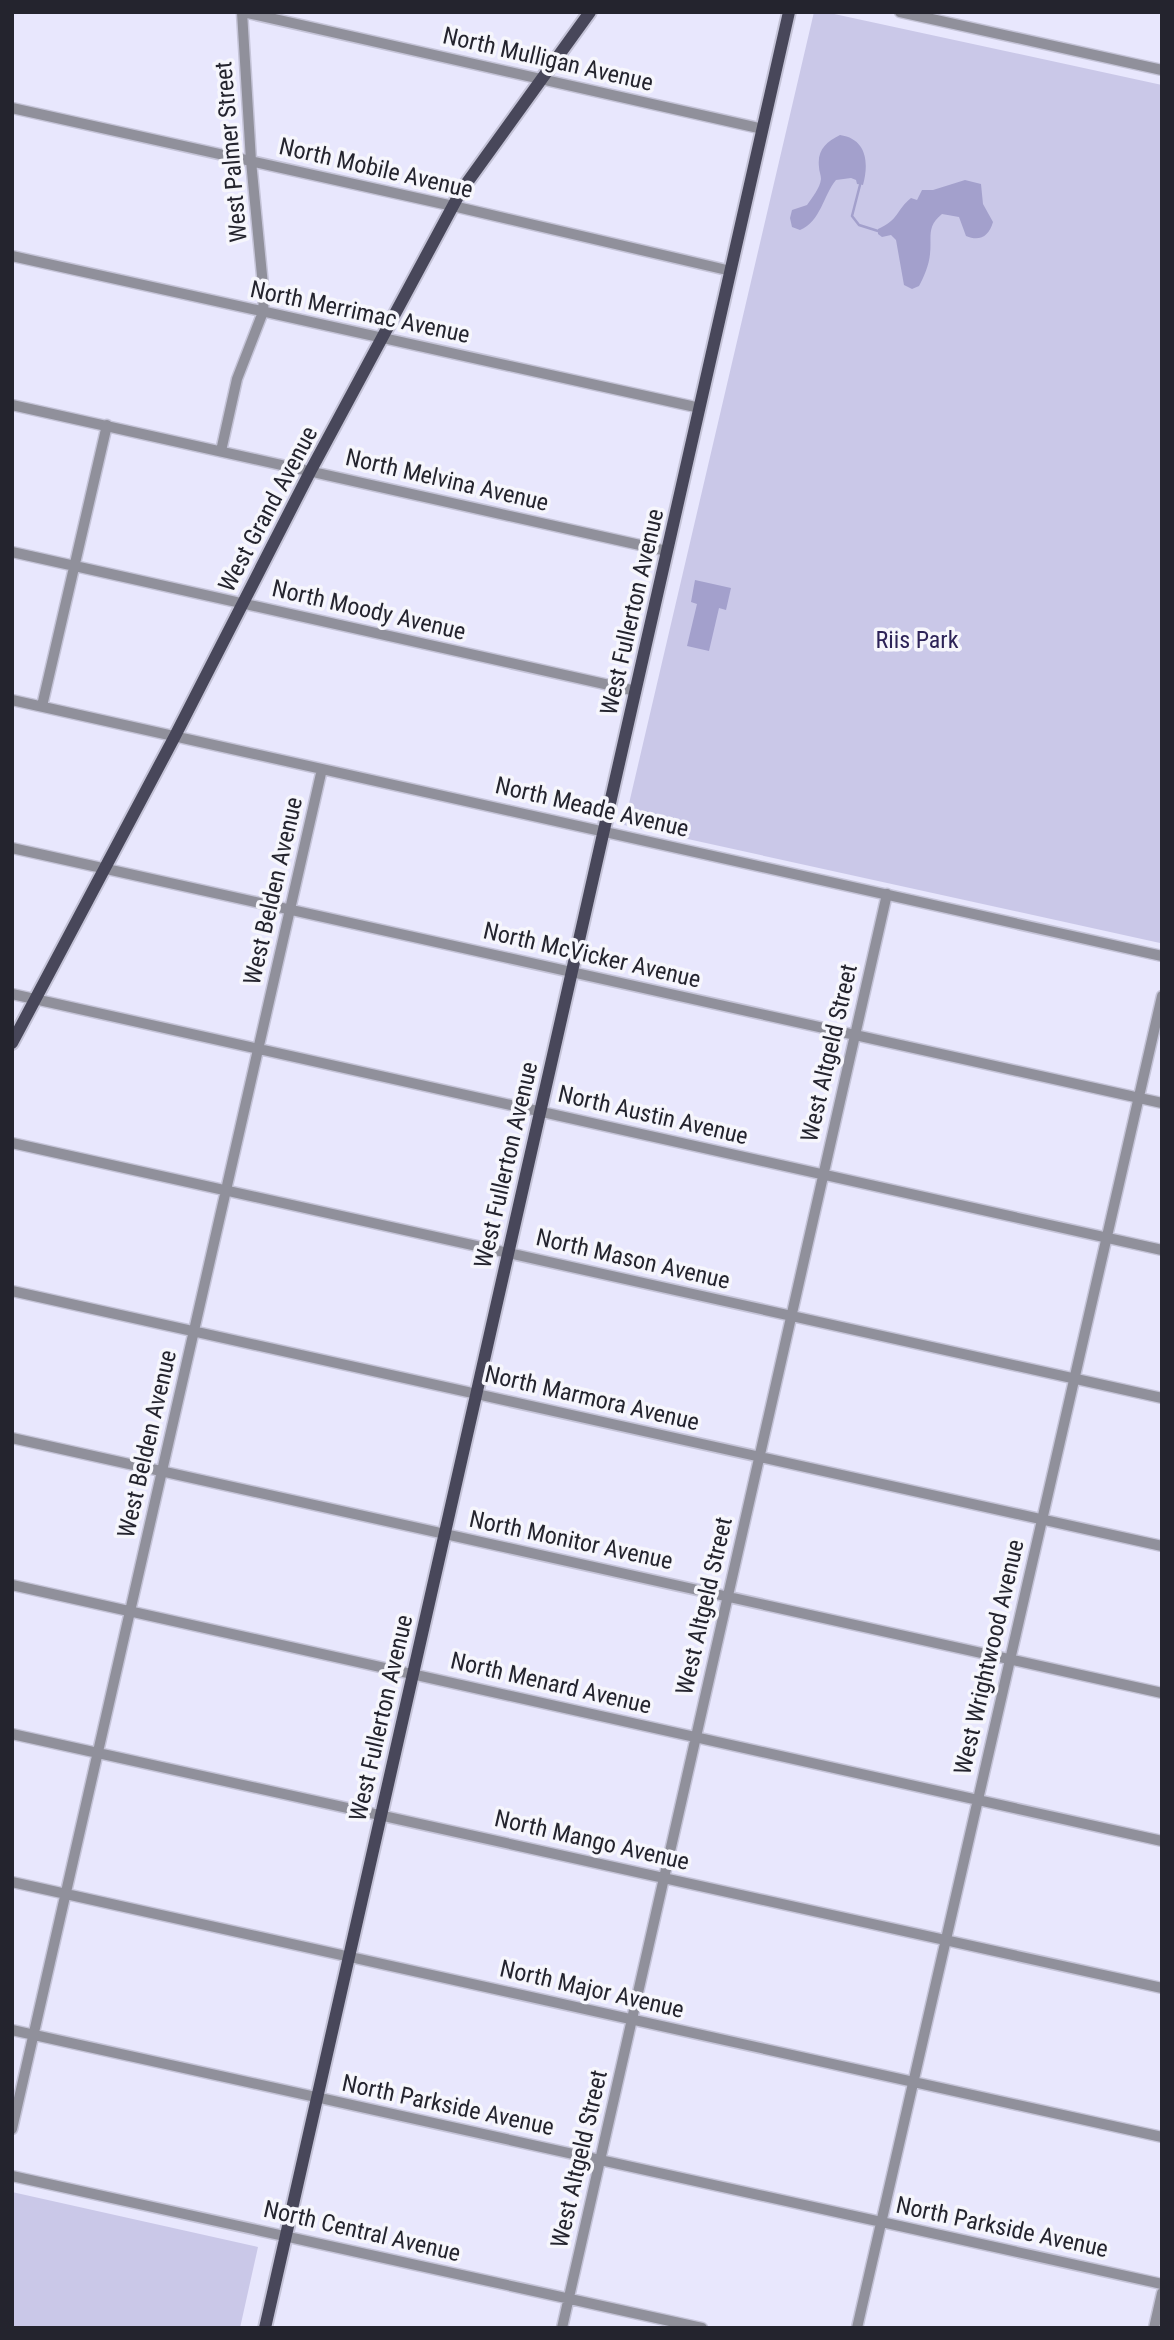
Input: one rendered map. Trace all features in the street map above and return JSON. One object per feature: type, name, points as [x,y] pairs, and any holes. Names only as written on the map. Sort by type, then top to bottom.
[{"type":"main road","name":"West Grand Avenue","points":[[12,1043],[175,736],[311,470],[453,206],[473,172],[590,12]]},
{"type":"main road","name":"West Fullerton Avenue","points":[[265,2328],[789,12]]},
{"type":"street","name":"North Mulligan Avenue","points":[[242,12],[763,129]]},
{"type":"street","name":"West Palmer Street","points":[[221,451],[237,379],[263,312],[264,296],[251,161],[242,12]]},
{"type":"street","points":[[900,12],[1162,70]]},
{"type":"street","name":"North Mobile Avenue","points":[[12,108],[731,271]]},
{"type":"street","name":"North Merrimac Avenue","points":[[12,256],[699,408]]},
{"type":"street","name":"North Melvina Avenue","points":[[12,405],[667,551]]},
{"type":"street","points":[[42,706],[107,425]]},
{"type":"street","name":"North Moody Avenue","points":[[12,552],[636,691]]},
{"type":"street","name":"North Meade Avenue","points":[[12,699],[1162,956]]},
{"type":"street","name":"West Belden Avenue","points":[[12,2129],[322,769]]},
{"type":"street","name":"North McVicker Avenue","points":[[12,848],[1162,1103]]},
{"type":"street","name":"West Altgeld Street","points":[[562,2328],[887,894]]},
{"type":"street","name":"North Austin Avenue","points":[[12,994],[1162,1250]]},
{"type":"street","name":"West Wrightwood Avenue","points":[[857,2328],[1162,996]]},
{"type":"street","name":"North Mason Avenue","points":[[12,1143],[1162,1398]]},
{"type":"street","name":"North Marmora Avenue","points":[[12,1291],[1162,1546]]},
{"type":"street","name":"North Monitor Avenue","points":[[12,1438],[1162,1693]]},
{"type":"street","name":"North Menard Avenue","points":[[12,1586],[1162,1841]]},
{"type":"street","name":"North Mango Avenue","points":[[12,1734],[1162,1988]]},
{"type":"street","name":"North Major Avenue","points":[[12,1882],[1162,2137]]},
{"type":"street","name":"North Parkside Avenue","points":[[12,2030],[1162,2284]]},
{"type":"street","name":"North Central Avenue","points":[[12,2176],[702,2328]]},
{"type":"street","points":[[1154,2328],[1162,2292]]},
{"type":"green space","name":"Riis Park","points":[[814,12],[825,12],[1162,85],[1160,943],[624,825]]},
{"type":"green space","points":[[12,2192],[258,2247],[240,2328],[12,2328]]},
{"type":"shaded area","points":[[840,135],[856,141],[864,153],[866,168],[863,185],[857,184],[856,180],[851,178],[836,180],[813,221],[800,230],[792,227],[792,210],[807,205],[819,186],[821,151]]},
{"type":"shaded area","points":[[965,180],[981,184],[983,204],[993,222],[989,231],[980,238],[971,238],[966,236],[959,217],[942,214],[932,228],[929,262],[919,286],[912,289],[904,285],[896,240],[891,235],[882,237],[878,234],[878,229],[890,222],[911,198],[917,200],[922,190],[933,190]]},
{"type":"shaded area","points":[[695,580],[731,588],[726,610],[719,608],[709,651],[687,646],[697,604],[691,602]]},
{"type":"waterway","points":[[860,185],[852,216],[859,225],[878,231]]}]
